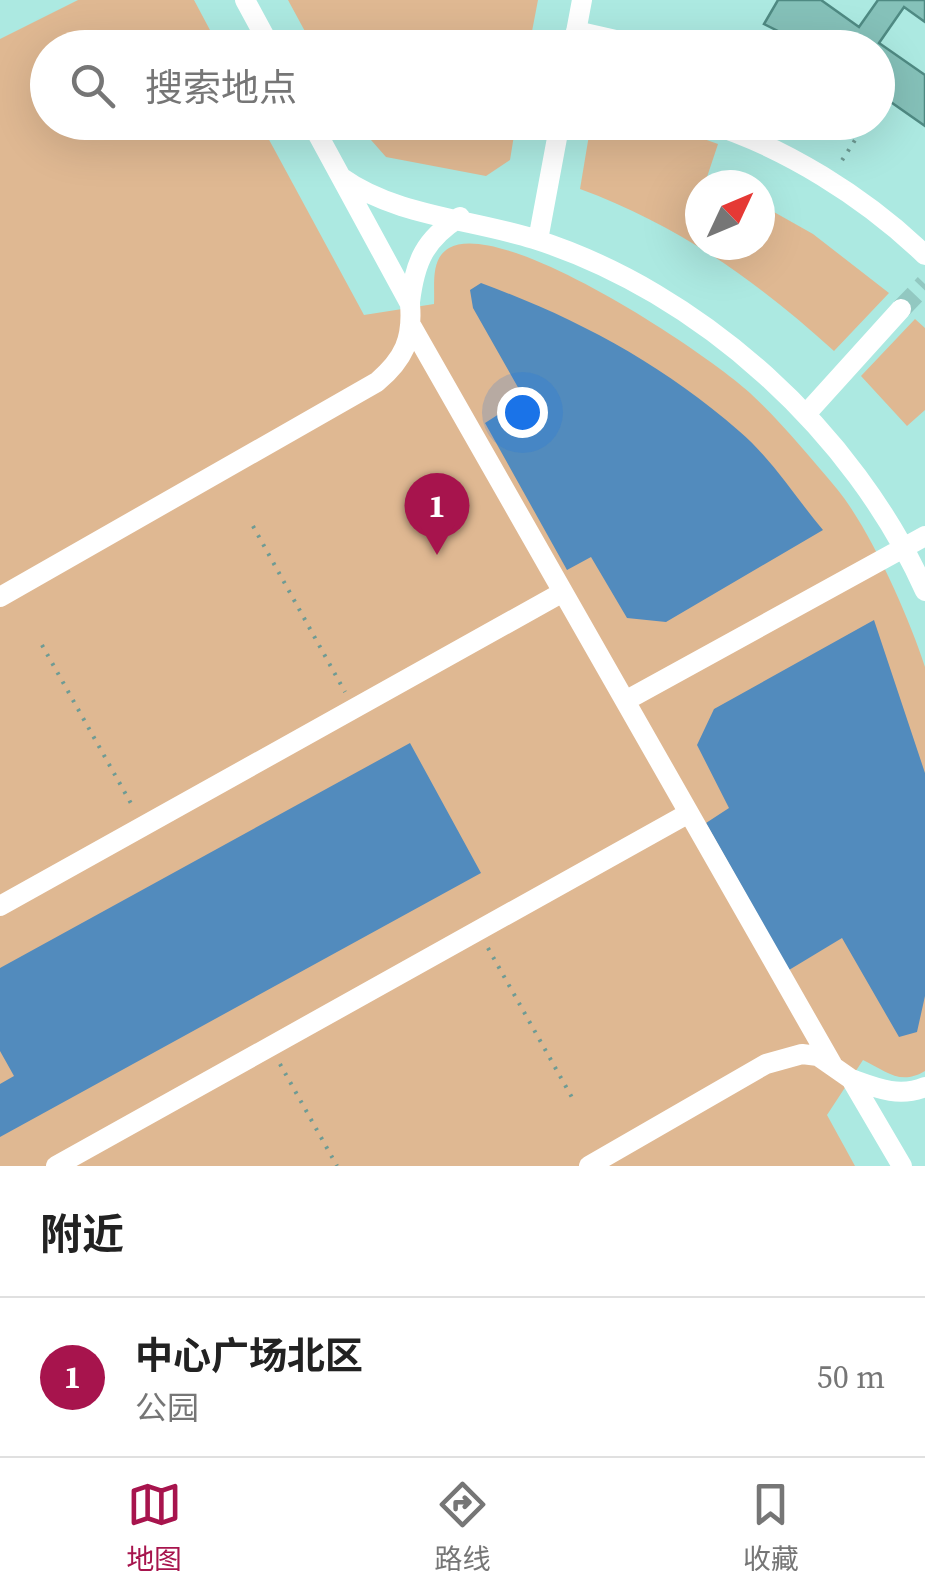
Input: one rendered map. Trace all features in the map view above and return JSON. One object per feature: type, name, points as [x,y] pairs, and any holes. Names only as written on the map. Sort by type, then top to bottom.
[{"type":"street","points":[[245,0],[261,30]]},
{"type":"street","points":[[577,30],[582,0]]},
{"type":"street","points":[[321,140],[410,304]]},
{"type":"street","points":[[538,240],[557,140]]},
{"type":"street","points":[[745,140],[828,182],[874,212],[925,256]]},
{"type":"street","points":[[341,177],[380,201],[538,240],[631,281],[680,310],[806,414],[877,507],[925,591]]},
{"type":"street","points":[[460,218],[430,239],[420,255],[410,304],[412,327],[832,1064]]},
{"type":"street","points":[[806,414],[902,310]]},
{"type":"street","points":[[0,597],[377,382],[396,366],[412,327]]},
{"type":"street","points":[[625,700],[925,536]]},
{"type":"street","points":[[0,906],[563,592]]},
{"type":"street","points":[[56,1166],[689,813]]},
{"type":"street","points":[[589,1166],[784,1057],[818,1056],[851,1079],[902,1166]]},
{"type":"street","points":[[851,1079],[904,1092],[925,1087]]},
{"type":"path","points":[[828,182],[855,140]]},
{"type":"path","points":[[253,526],[354,708]]},
{"type":"path","points":[[42,646],[144,825]]},
{"type":"path","points":[[479,930],[574,1101]]},
{"type":"path","points":[[270,1047],[337,1166]]},
{"type":"shaded area","points":[[78,0],[194,0],[210,30],[30,30],[30,140],[269,140],[364,315],[434,304],[436,266],[449,248],[476,244],[513,252],[604,294],[727,374],[784,428],[850,506],[887,574],[925,667],[925,1071],[900,1077],[863,1060],[827,1115],[855,1166],[0,1166],[0,39]]},
{"type":"shaded area","points":[[288,0],[538,0],[532,30],[304,30]]},
{"type":"shaded area","points":[[371,140],[513,140],[510,160],[486,176],[386,157]]},
{"type":"shaded area","points":[[588,140],[707,140],[718,144],[709,170],[685,170],[685,239],[580,189]]},
{"type":"shaded area","points":[[775,212],[813,234],[889,293],[834,351],[719,260],[775,260]]},
{"type":"shaded area","points":[[915,319],[925,328],[925,410],[907,426],[861,376]]},
{"type":"water","points":[[481,283],[584,327],[679,384],[751,442],[823,530],[666,622],[627,618],[591,557],[567,570],[485,423],[524,398],[473,308],[470,290]]},
{"type":"water","points":[[874,620],[925,773],[925,996],[917,1032],[899,1037],[842,938],[789,970],[706,823],[729,808],[697,745],[714,709]]},
{"type":"water","points":[[410,743],[481,873],[0,1137],[0,1084],[14,1076],[0,1051],[0,968]]},
{"type":"building","points":[[778,0],[821,0],[859,27],[878,0],[925,0],[925,22],[904,7],[888,30],[776,30],[764,24]]},
{"type":"building","points":[[895,54],[925,75],[925,126],[895,105]]},
{"type":"tunnel","points":[[901,309],[925,284]]},
{"type":"place","name":"中心广场北区","points":[[437,555]]}]
